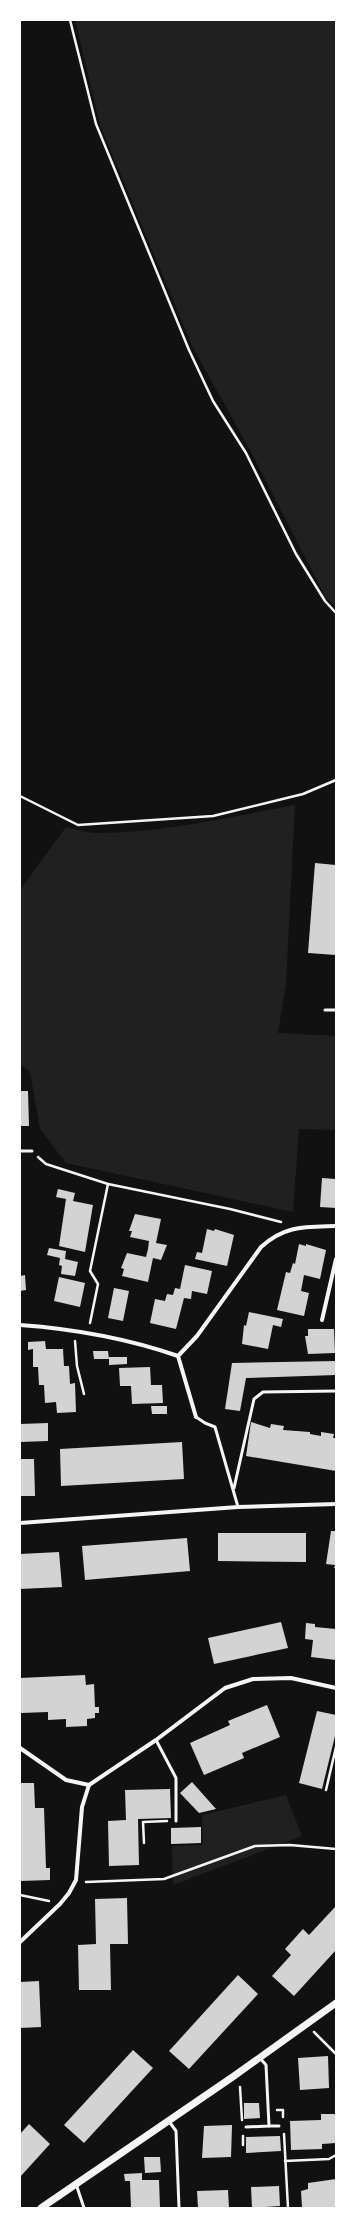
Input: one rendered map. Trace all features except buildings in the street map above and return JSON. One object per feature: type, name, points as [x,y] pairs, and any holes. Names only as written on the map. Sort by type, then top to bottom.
[{"type":"street","points":[[178,1356],[197,1336],[261,1247],[273,1236],[303,1227],[336,1226]]},
{"type":"street","points":[[322,1320],[336,1259]]},
{"type":"street","points":[[20,1324],[76,1330],[139,1342],[178,1356]]},
{"type":"street","points":[[178,1356],[196,1417]]},
{"type":"street","points":[[20,1523],[238,1507],[336,1504]]},
{"type":"street","points":[[20,1942],[60,1904],[69,1893],[76,1880],[82,1806],[89,1785],[156,1740],[225,1688],[253,1679],[291,1678],[336,1688]]},
{"type":"street","points":[[20,1748],[66,1780],[89,1785]]},
{"type":"street","points":[[41,2208],[234,2076],[336,2003]]},
{"type":"lane","points":[[325,1010],[336,1010]]},
{"type":"lane","points":[[20,1152],[32,1151]]},
{"type":"lane","points":[[234,1488],[254,1399],[263,1392],[336,1391]]},
{"type":"lane","points":[[196,1417],[214,1427],[234,1488],[238,1507]]},
{"type":"lane","points":[[156,1740],[176,1778],[176,1821]]},
{"type":"lane","points":[[259,2058],[266,2065],[269,2126]]},
{"type":"lane","points":[[168,2120],[176,2131],[179,2208]]},
{"type":"lane","points":[[246,2127],[279,2126]]},
{"type":"lane","points":[[76,2184],[84,2208]]},
{"type":"path","points":[[70,20],[96,124],[190,350],[213,401],[246,453],[296,554],[326,601],[336,613]]},
{"type":"path","points":[[20,796],[78,825],[213,816],[303,794],[336,780]]},
{"type":"path","points":[[32,1151],[46,1164],[108,1184],[230,1209],[303,1227]]},
{"type":"path","points":[[88,1332],[98,1284],[90,1272],[108,1184]]},
{"type":"path","points":[[76,1330],[77,1366],[84,1394]]},
{"type":"path","points":[[326,1790],[336,1747]]},
{"type":"path","points":[[144,1843],[143,1822],[176,1821]]},
{"type":"path","points":[[76,1880],[88,1882],[164,1879],[255,1846],[290,1845],[336,1849]]},
{"type":"path","points":[[20,1895],[60,1904]]},
{"type":"path","points":[[306,2025],[336,2054]]},
{"type":"path","points":[[234,2076],[240,2084],[242,2128]]},
{"type":"path","points":[[268,2110],[283,2110],[283,2124]]},
{"type":"path","points":[[284,2130],[288,2208]]},
{"type":"path","points":[[242,2134],[243,2145]]},
{"type":"path","points":[[285,2161],[329,2159],[336,2155]]},
{"type":"shaded area","points":[[75,20],[336,20],[336,607],[326,598],[249,448],[193,348],[100,125]]},
{"type":"shaded area","points":[[295,805],[286,984],[278,1033],[336,1036],[336,1130],[299,1129],[293,1212],[66,1163],[40,1129],[30,1072],[20,1064],[20,890],[66,827],[96,833],[146,830],[196,824]]},
{"type":"shaded area","points":[[286,1795],[302,1836],[173,1885],[172,1846],[203,1845],[202,1815]]}]
